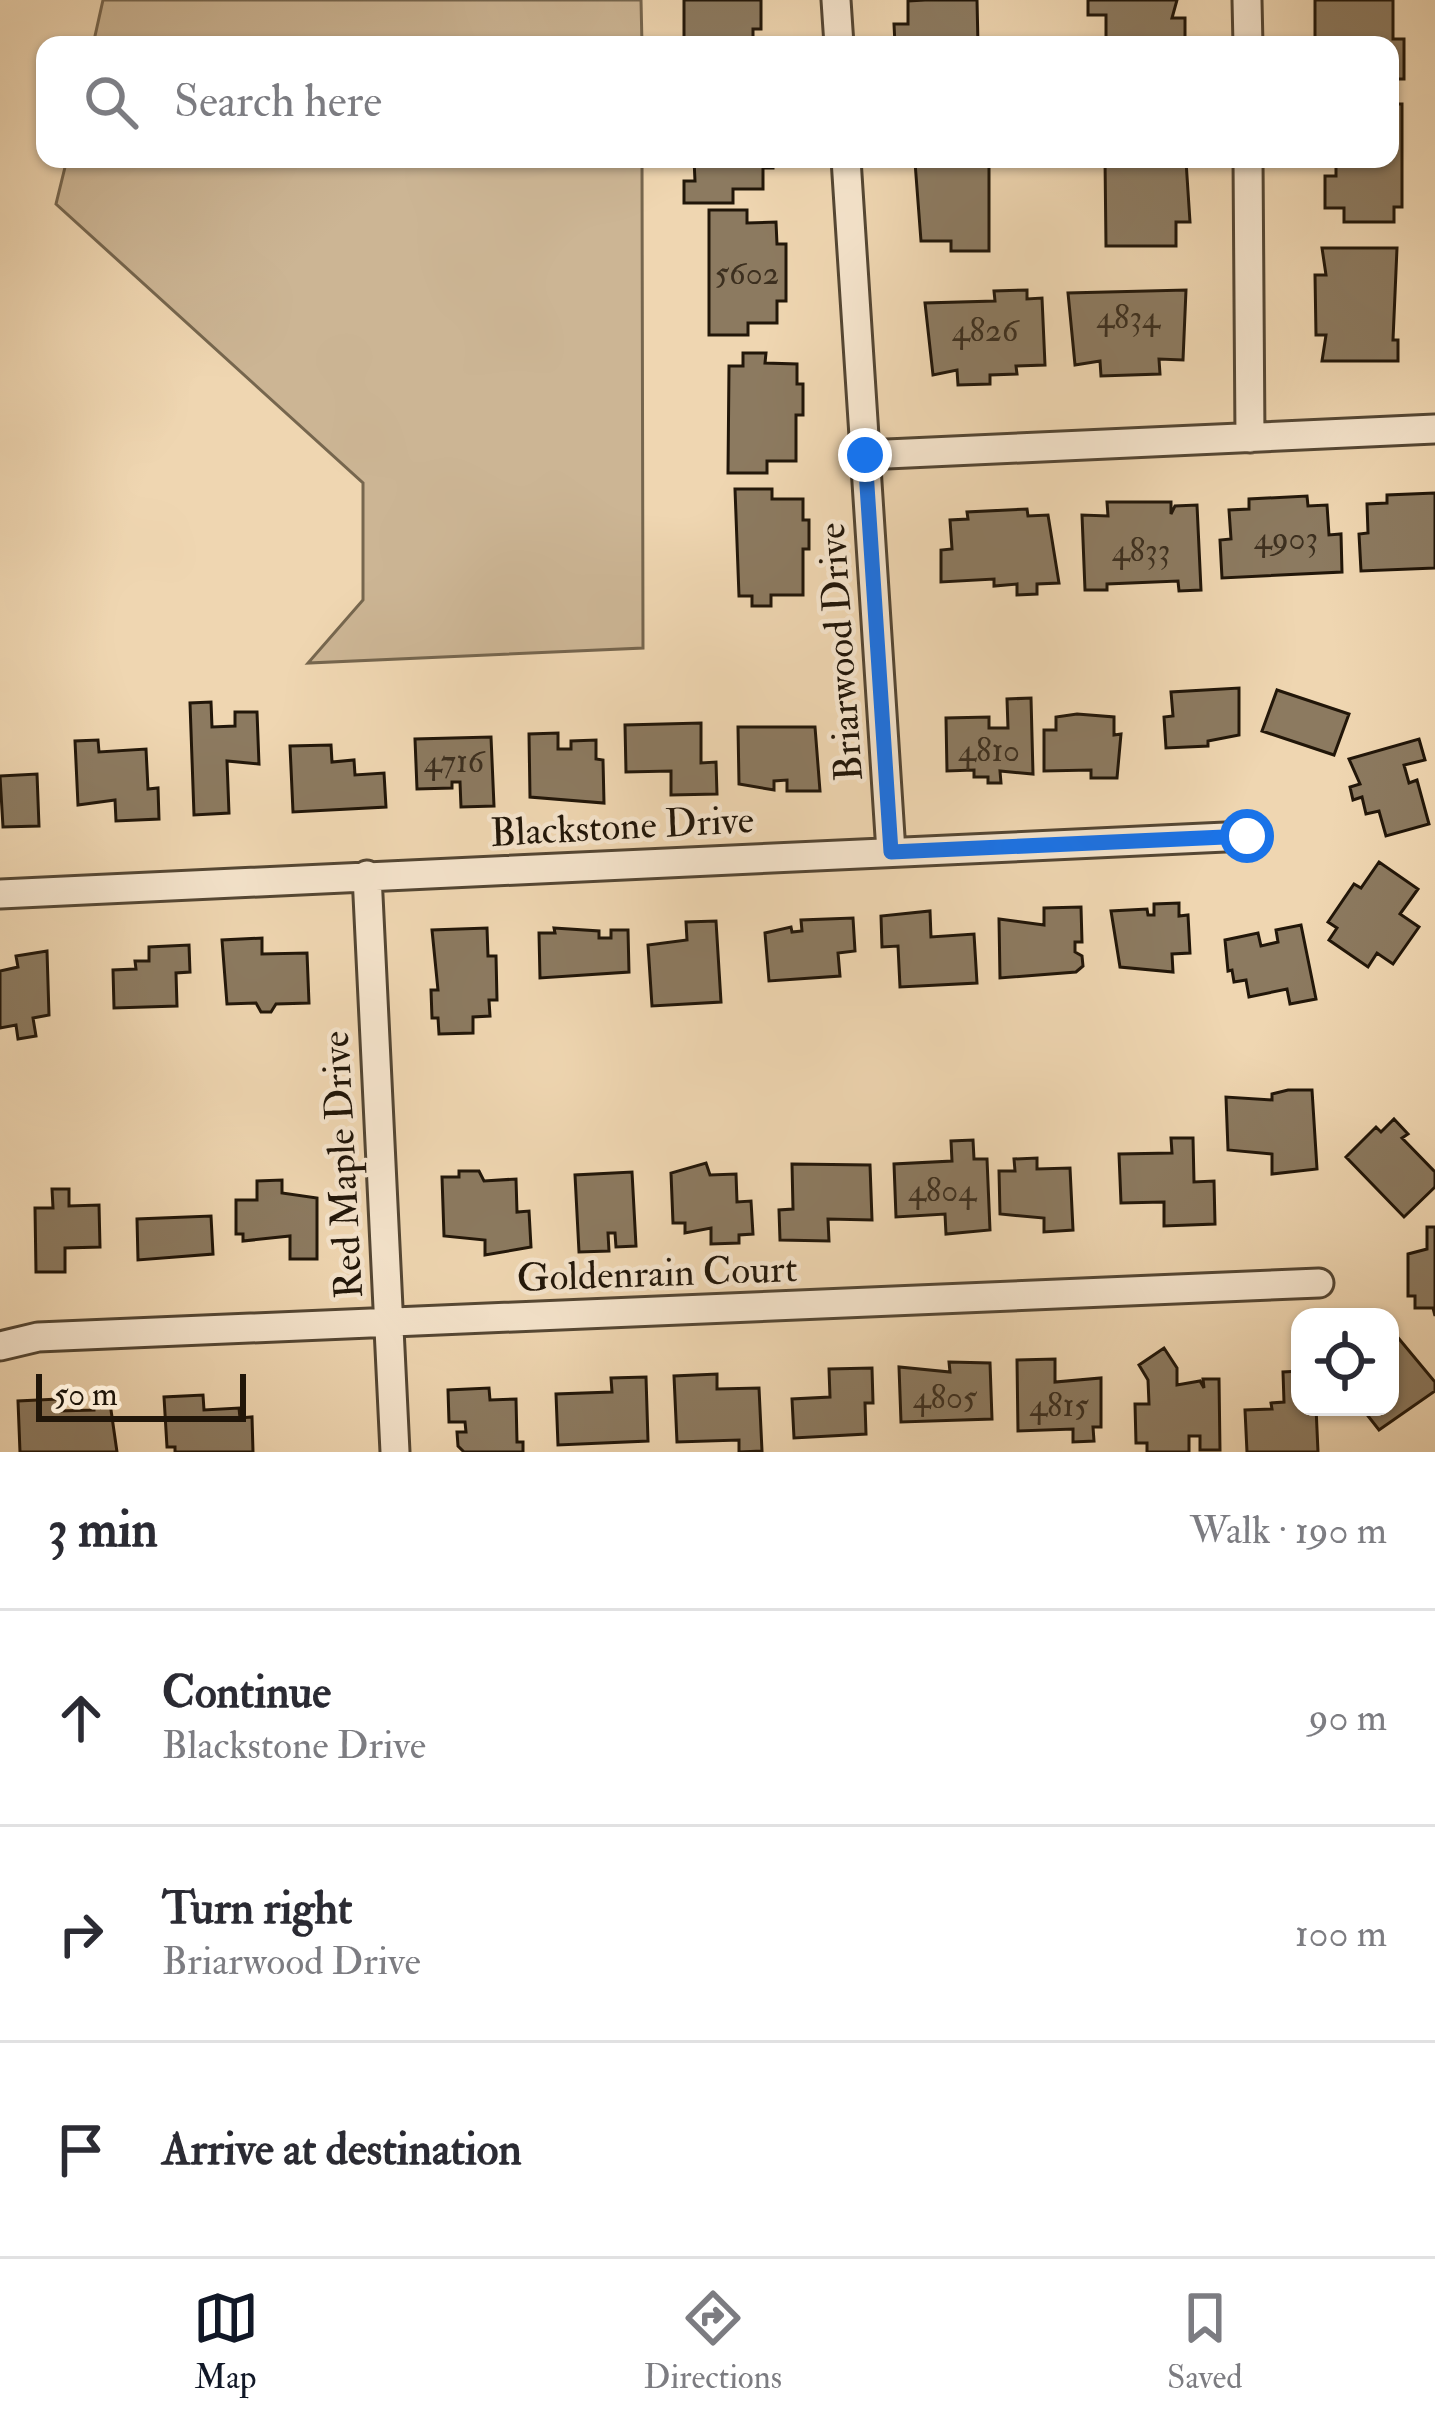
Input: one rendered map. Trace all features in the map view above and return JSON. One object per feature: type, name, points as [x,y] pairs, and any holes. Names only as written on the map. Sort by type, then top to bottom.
[{"type":"street","points":[[836,0],[838,36]]},
{"type":"street","points":[[1247,0],[1247,36]]},
{"type":"street","name":"Briarwood Drive","points":[[847,168],[891,852]]},
{"type":"street","points":[[1248,168],[1250,438]]},
{"type":"street","points":[[865,455],[1435,429]]},
{"type":"street","name":"Blackstone Drive","points":[[0,893],[1247,836]]},
{"type":"street","name":"Red Maple Drive","points":[[367,875],[395,1452]]},
{"type":"street","name":"Goldenrain Court","points":[[0,1346],[38,1337],[1319,1283]]},
{"type":"shaded area","points":[[103,0],[641,0],[642,36],[95,36]]},
{"type":"shaded area","points":[[65,168],[642,168],[643,648],[308,663],[363,600],[363,483],[56,204]]},
{"type":"building","points":[[684,0],[761,0],[761,29],[753,29],[753,36],[684,36]]},
{"type":"building","points":[[977,0],[978,36],[895,36],[894,24],[908,24],[908,1]]},
{"type":"building","points":[[1088,0],[1177,0],[1172,18],[1185,18],[1185,36],[1106,36],[1106,15],[1088,15]]},
{"type":"building","points":[[1315,0],[1393,0],[1393,36],[1315,36]]},
{"type":"building","points":[[1399,39],[1404,39],[1404,79],[1399,79]]},
{"type":"building","points":[[1402,104],[1402,207],[1394,207],[1394,222],[1344,222],[1344,208],[1325,208],[1325,176],[1336,176],[1336,168],[1399,168]]},
{"type":"building","points":[[694,168],[763,168],[763,189],[733,189],[733,203],[684,203],[684,181],[695,181]]},
{"type":"building","points":[[915,168],[989,168],[989,251],[951,251],[951,241],[921,241]]},
{"type":"building","points":[[1105,168],[1186,168],[1190,222],[1176,222],[1176,246],[1106,246]]},
{"type":"building","points":[[709,210],[747,210],[747,223],[776,222],[777,244],[786,244],[786,301],[777,301],[777,323],[748,323],[748,335],[709,335]]},
{"type":"building","points":[[1322,248],[1397,248],[1393,340],[1398,340],[1398,361],[1322,361],[1326,335],[1316,335],[1315,275],[1326,275]]},
{"type":"building","points":[[1027,290],[1027,299],[1042,298],[1045,365],[1016,366],[1017,374],[990,375],[990,384],[958,385],[957,370],[933,375],[925,303],[995,301],[994,291]]},
{"type":"building","points":[[1186,290],[1183,360],[1159,359],[1160,374],[1101,376],[1100,361],[1075,365],[1068,293]]},
{"type":"building","points":[[743,353],[766,353],[765,363],[797,364],[797,384],[803,384],[803,415],[796,415],[796,461],[767,461],[767,473],[728,473],[729,366],[743,366]]},
{"type":"building","points":[[735,489],[772,489],[772,499],[803,499],[809,549],[803,549],[803,595],[771,595],[771,606],[752,606],[752,596],[739,596]]},
{"type":"building","points":[[1435,493],[1435,568],[1361,571],[1359,534],[1368,533],[1367,504],[1387,503],[1387,495]]},
{"type":"building","points":[[1307,496],[1308,506],[1327,505],[1329,535],[1341,534],[1342,572],[1222,578],[1220,540],[1231,539],[1229,510],[1249,509],[1249,499]]},
{"type":"building","points":[[1107,502],[1171,502],[1171,514],[1175,506],[1197,505],[1201,590],[1179,591],[1178,581],[1107,584],[1107,590],[1085,590],[1082,515],[1108,516]]},
{"type":"building","points":[[1027,509],[1028,516],[1048,515],[1059,583],[1037,584],[1037,594],[1017,595],[1017,584],[994,586],[994,579],[941,582],[941,550],[952,549],[950,520],[968,519],[967,512]]},
{"type":"building","points":[[1239,688],[1239,735],[1208,741],[1208,746],[1166,748],[1164,717],[1173,716],[1171,692]]},
{"type":"building","points":[[1277,690],[1349,714],[1334,755],[1262,731]]},
{"type":"building","points":[[1031,698],[1033,774],[1000,771],[1001,783],[988,783],[988,777],[974,777],[974,770],[947,771],[946,718],[989,717],[989,728],[1008,728],[1007,699]]},
{"type":"building","points":[[211,702],[212,727],[235,726],[235,712],[257,712],[259,764],[227,761],[229,813],[194,815],[190,703]]},
{"type":"building","points":[[1056,717],[1114,717],[1114,735],[1121,734],[1117,778],[1091,778],[1091,770],[1044,771],[1044,730],[1056,730]]},
{"type":"building","points":[[701,723],[701,763],[716,762],[717,794],[671,795],[671,771],[626,772],[625,725]]},
{"type":"building","points":[[738,727],[815,727],[820,791],[787,791],[787,780],[774,781],[774,790],[739,784]]},
{"type":"building","points":[[558,733],[558,749],[571,749],[571,741],[596,740],[596,759],[603,760],[604,803],[530,797],[529,734]]},
{"type":"building","points":[[491,737],[494,806],[461,807],[460,782],[452,782],[452,788],[417,789],[415,739]]},
{"type":"building","points":[[1419,739],[1425,760],[1404,765],[1409,783],[1417,780],[1429,824],[1386,836],[1379,811],[1366,814],[1362,797],[1353,800],[1350,787],[1360,784],[1349,759]]},
{"type":"building","points":[[98,740],[99,752],[146,749],[148,789],[158,788],[159,819],[116,821],[115,800],[78,805],[75,741]]},
{"type":"building","points":[[331,745],[332,762],[354,760],[355,775],[384,773],[386,807],[293,812],[290,746]]},
{"type":"building","points":[[37,774],[39,826],[3,827],[0,776]]},
{"type":"building","points":[[1379,862],[1418,889],[1400,914],[1419,927],[1393,964],[1377,953],[1368,967],[1329,940],[1337,928],[1328,922],[1354,884],[1361,888]]},
{"type":"building","points":[[1179,903],[1179,916],[1188,915],[1190,953],[1172,954],[1173,972],[1120,967],[1111,911],[1147,909],[1148,915],[1154,915],[1154,904]]},
{"type":"building","points":[[1081,907],[1082,942],[1075,942],[1075,952],[1082,956],[1083,966],[1076,972],[1000,978],[999,919],[1044,925],[1044,908]]},
{"type":"building","points":[[930,911],[931,937],[974,934],[977,983],[900,987],[898,946],[882,947],[881,916]]},
{"type":"building","points":[[853,918],[855,951],[838,953],[840,976],[769,981],[765,933],[791,927],[792,932],[802,931],[801,920]]},
{"type":"building","points":[[716,921],[721,1002],[652,1006],[648,945],[687,940],[686,922]]},
{"type":"building","points":[[1301,925],[1316,999],[1290,1004],[1287,989],[1249,997],[1246,980],[1234,982],[1232,970],[1228,971],[1225,940],[1258,933],[1261,946],[1278,942],[1276,930]]},
{"type":"building","points":[[487,928],[488,956],[496,956],[497,1000],[489,1000],[490,1016],[473,1017],[473,1033],[439,1034],[438,1018],[432,1018],[431,990],[438,990],[432,930]]},
{"type":"building","points":[[554,928],[599,931],[599,938],[611,938],[611,930],[628,930],[629,972],[540,978],[539,933],[555,933]]},
{"type":"building","points":[[262,938],[262,954],[307,953],[309,1003],[276,1004],[271,1012],[261,1012],[256,1003],[227,1004],[222,940]]},
{"type":"building","points":[[189,945],[190,972],[176,973],[177,1006],[114,1008],[113,970],[136,969],[135,961],[149,961],[149,947]]},
{"type":"building","points":[[47,951],[49,1015],[33,1018],[36,1036],[18,1039],[16,1025],[0,1028],[0,971],[18,967],[16,956]]},
{"type":"building","points":[[1312,1090],[1317,1169],[1272,1174],[1272,1154],[1228,1150],[1226,1097],[1272,1100],[1272,1094]]},
{"type":"building","points":[[1394,1119],[1408,1134],[1402,1138],[1435,1172],[1435,1187],[1404,1217],[1346,1157],[1376,1127],[1381,1132]]},
{"type":"building","points":[[1171,1138],[1193,1138],[1194,1182],[1214,1181],[1215,1224],[1164,1226],[1164,1202],[1121,1203],[1119,1154],[1172,1153]]},
{"type":"building","points":[[973,1140],[974,1159],[987,1159],[990,1230],[946,1234],[945,1214],[896,1217],[894,1164],[952,1161],[951,1141]]},
{"type":"building","points":[[1037,1158],[1037,1169],[1070,1168],[1073,1230],[1044,1232],[1044,1218],[1000,1214],[999,1171],[1015,1171],[1014,1159]]},
{"type":"building","points":[[706,1163],[710,1175],[736,1174],[737,1202],[751,1201],[753,1234],[739,1235],[739,1243],[711,1244],[711,1228],[685,1233],[685,1223],[673,1223],[671,1173]]},
{"type":"building","points":[[792,1164],[870,1165],[872,1220],[828,1219],[829,1241],[780,1240],[779,1210],[793,1209]]},
{"type":"building","points":[[459,1171],[479,1171],[484,1181],[516,1179],[517,1212],[529,1211],[531,1247],[485,1255],[485,1240],[444,1236],[442,1177],[459,1177]]},
{"type":"building","points":[[632,1172],[636,1246],[616,1247],[615,1233],[608,1233],[609,1251],[579,1252],[575,1175]]},
{"type":"building","points":[[282,1180],[282,1193],[317,1198],[317,1259],[290,1259],[290,1236],[243,1241],[243,1234],[236,1234],[236,1200],[257,1200],[257,1181]]},
{"type":"building","points":[[52,1189],[69,1189],[69,1206],[99,1205],[100,1247],[65,1248],[65,1272],[36,1272],[35,1208],[53,1208]]},
{"type":"building","points":[[211,1216],[213,1254],[138,1260],[137,1219]]},
{"type":"building","points":[[1427,1227],[1435,1227],[1435,1316],[1433,1308],[1415,1308],[1415,1296],[1408,1296],[1408,1254],[1427,1249]]},
{"type":"building","points":[[1399,1339],[1435,1382],[1435,1391],[1379,1430],[1368,1416],[1399,1416]]},
{"type":"building","points":[[1164,1348],[1177,1368],[1177,1385],[1200,1381],[1204,1388],[1203,1379],[1219,1379],[1220,1450],[1200,1450],[1200,1436],[1189,1436],[1189,1452],[1147,1452],[1147,1443],[1136,1443],[1135,1404],[1149,1404],[1148,1380],[1139,1365]]},
{"type":"building","points":[[1055,1359],[1055,1382],[1101,1378],[1101,1427],[1093,1427],[1094,1441],[1073,1442],[1073,1429],[1018,1431],[1017,1360]]},
{"type":"building","points":[[949,1362],[990,1363],[992,1419],[901,1422],[899,1367],[950,1372]]},
{"type":"building","points":[[872,1368],[873,1403],[865,1403],[866,1434],[794,1438],[792,1399],[830,1397],[829,1369]]},
{"type":"building","points":[[1283,1372],[1291,1372],[1291,1416],[1316,1416],[1318,1452],[1247,1452],[1245,1410],[1272,1409],[1271,1403],[1284,1402]]},
{"type":"building","points":[[717,1374],[717,1389],[759,1388],[762,1451],[739,1452],[739,1440],[677,1442],[674,1376]]},
{"type":"building","points":[[646,1377],[648,1441],[558,1445],[556,1394],[612,1392],[611,1378]]},
{"type":"building","points":[[489,1388],[490,1400],[516,1399],[517,1442],[523,1442],[523,1452],[464,1452],[458,1446],[457,1432],[466,1432],[465,1422],[449,1422],[448,1390]]},
{"type":"building","points":[[203,1395],[204,1410],[239,1408],[240,1418],[252,1417],[253,1452],[175,1452],[175,1447],[167,1447],[164,1397]]},
{"type":"building","points":[[58,1399],[58,1411],[94,1410],[94,1403],[110,1403],[117,1452],[20,1452],[18,1401]]},
{"type":"route","points":[[865,455],[891,852],[1247,836]]}]
